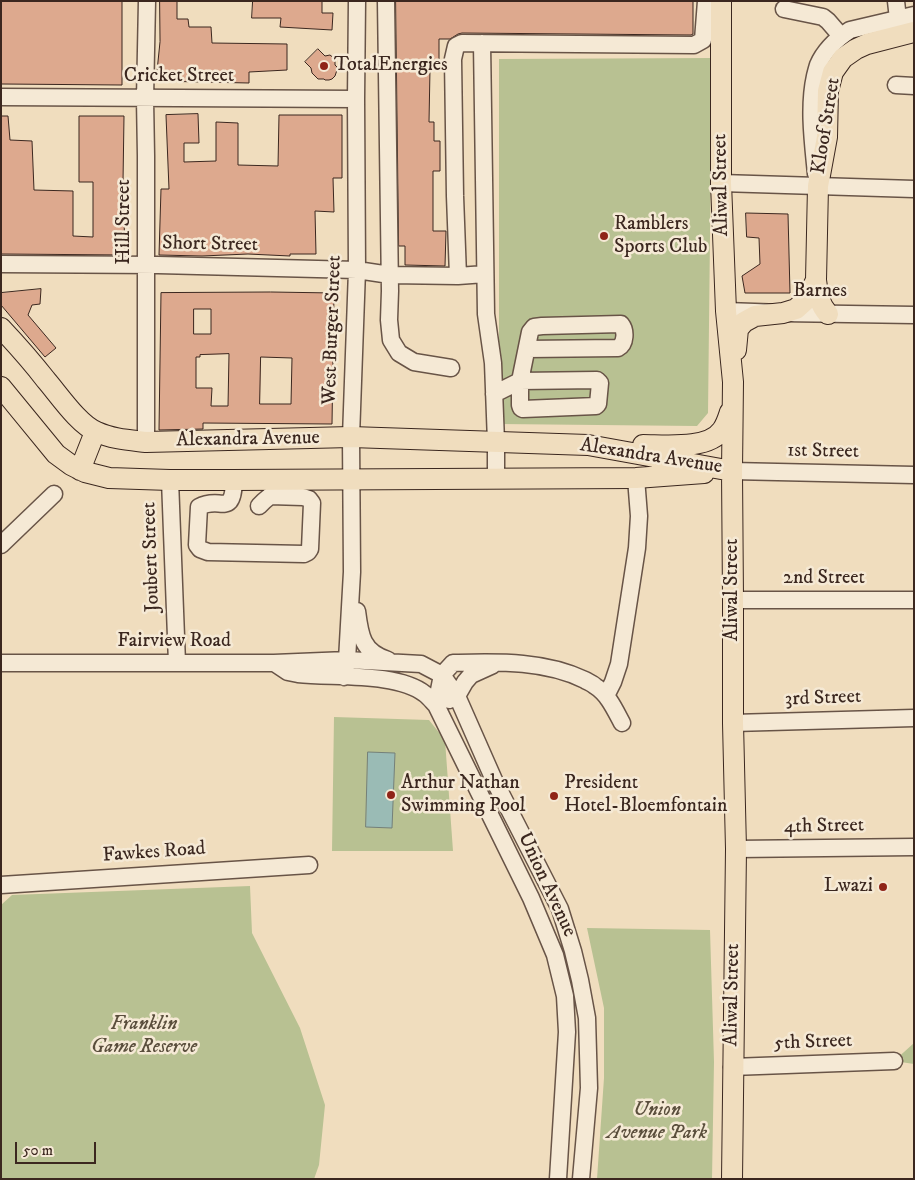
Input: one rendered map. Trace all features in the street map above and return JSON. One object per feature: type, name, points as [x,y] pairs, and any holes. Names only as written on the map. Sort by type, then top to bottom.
[{"type":"main road","name":"Aliwal Street","points":[[721,1],[721,183],[726,311],[732,382],[733,723],[736,849],[732,1179]]},
{"type":"main road","name":"Kloof Street","points":[[818,186],[827,137],[828,91],[834,72],[843,58],[856,49],[867,44],[914,32]]},
{"type":"main road","points":[[818,186],[816,280],[818,296],[828,314]]},
{"type":"main road","points":[[732,382],[738,329],[744,322],[755,316],[783,313],[796,309],[807,299],[816,280]]},
{"type":"main road","name":"Alexandra Avenue","points":[[1,328],[84,423],[96,432],[115,438],[146,442],[351,437],[588,445],[732,471]]},
{"type":"main road","name":"Alexandra Avenue","points":[[1,387],[56,454],[84,472],[110,478],[170,480],[636,478],[732,471]]},
{"type":"main road","points":[[588,445],[699,444],[722,432],[732,408]]},
{"type":"main road","points":[[80,470],[96,432]]},
{"type":"street","name":"Hill Street","points":[[146,442],[145,99],[147,1]]},
{"type":"street","name":"West Burger Street","points":[[344,677],[347,660],[352,572],[351,437],[357,270],[357,1]]},
{"type":"street","points":[[386,1],[389,320],[391,340],[399,353],[414,362],[451,368]]},
{"type":"street","points":[[458,276],[453,60],[456,46],[462,43],[482,43],[694,46],[703,40],[706,1]]},
{"type":"street","points":[[896,1],[906,17]]},
{"type":"street","points":[[784,9],[823,17],[841,36]]},
{"type":"street","name":"Kloof Street","points":[[818,186],[813,140],[812,97],[818,65],[841,36],[850,30],[906,17]]},
{"type":"street","points":[[482,43],[486,314],[492,356],[496,479]]},
{"type":"street","points":[[896,85],[914,86]]},
{"type":"street","name":"Cricket Street","points":[[1,98],[356,99]]},
{"type":"street","points":[[781,185],[798,179],[803,175],[807,169],[813,140]]},
{"type":"street","points":[[721,183],[914,189]]},
{"type":"street","name":"Short Street","points":[[1,264],[357,270],[390,275],[458,276],[485,274]]},
{"type":"street","name":"Barnes","points":[[726,311],[914,314]]},
{"type":"street","points":[[494,394],[520,382],[597,380],[600,383],[598,404],[594,407],[521,408],[520,382],[530,332],[534,328],[542,326],[621,324],[624,328],[624,343],[618,348],[527,349]]},
{"type":"street","name":"1st Street","points":[[732,471],[914,475]]},
{"type":"street","points":[[606,696],[613,682],[618,664],[637,548],[639,516],[636,478]]},
{"type":"street","name":"Joubert Street","points":[[170,480],[177,663]]},
{"type":"street","points":[[234,480],[234,495],[231,501],[205,504],[199,508],[197,545],[200,549],[208,552],[304,554],[308,552],[310,549],[312,503],[309,499],[303,497],[270,496],[259,506]]},
{"type":"street","points":[[1,545],[54,494]]},
{"type":"street","points":[[352,572],[359,630],[363,642],[378,657],[395,662]]},
{"type":"street","name":"2nd Street","points":[[734,600],[914,600]]},
{"type":"street","name":"Fairview Road","points":[[1,663],[274,663],[347,660]]},
{"type":"street","name":"Union Avenue","points":[[347,660],[421,664],[442,675],[457,696],[494,780],[560,909],[574,952],[587,1018],[589,1088],[581,1179]]},
{"type":"street","points":[[436,705],[457,696],[471,675],[499,662]]},
{"type":"street","points":[[436,705],[442,675],[453,663],[499,662],[531,665],[559,670],[596,686],[606,696],[622,723]]},
{"type":"street","name":"Union Avenue","points":[[274,663],[288,672],[298,674],[388,679],[403,683],[426,694],[436,705],[522,879],[555,955],[565,996],[567,1032],[558,1179]]},
{"type":"street","name":"3rd Street","points":[[733,723],[914,718]]},
{"type":"street","name":"4th Street","points":[[736,849],[914,847]]},
{"type":"street","name":"Fawkes Road","points":[[1,885],[309,865]]},
{"type":"street","points":[[522,879],[540,870]]},
{"type":"street","name":"5th Street","points":[[732,1067],[894,1062]]},
{"type":"street","points":[[572,1179],[580,1122],[589,1088]]},
{"type":"green space","name":"Ramblers Sports Club","points":[[712,58],[708,413],[697,426],[499,424],[499,59]]},
{"type":"green space","name":"Arthur Nathan Swimming Pool","points":[[334,717],[429,720],[445,740],[453,851],[332,851]]},
{"type":"green space","name":"Franklin Game Reserve","points":[[250,886],[252,933],[300,1028],[325,1105],[319,1165],[314,1179],[1,1179],[1,905],[12,895]]},
{"type":"green space","name":"Union Avenue Park","points":[[587,928],[710,930],[714,1062],[712,1179],[597,1179],[604,1078],[604,1008]]},
{"type":"green space","points":[[914,1043],[914,1064],[894,1061]]},
{"type":"water","points":[[368,752],[395,753],[392,828],[366,827]]},
{"type":"building","points":[[1,1],[122,1],[122,85],[1,84]]},
{"type":"building","points":[[160,1],[177,1],[177,19],[188,19],[189,27],[211,27],[212,43],[287,44],[287,70],[249,72],[249,83],[156,81],[160,42]]},
{"type":"building","points":[[253,1],[322,1],[322,13],[333,13],[332,30],[280,27],[281,18],[252,18]]},
{"type":"building","points":[[396,1],[693,1],[693,34],[462,33],[450,39],[439,39],[439,69],[430,69],[429,122],[434,122],[434,141],[440,141],[440,171],[433,171],[433,231],[446,231],[445,266],[405,265],[405,246],[399,246]]},
{"type":"building","points":[[318,49],[325,56],[330,55],[335,59],[337,70],[332,79],[318,79],[305,62]]},
{"type":"building","points":[[198,114],[199,143],[184,143],[184,162],[216,161],[216,122],[238,123],[238,165],[278,166],[279,115],[342,115],[342,178],[333,178],[334,212],[315,211],[316,254],[290,254],[290,256],[248,254],[159,255],[161,189],[169,189],[166,115]]},
{"type":"building","points":[[1,116],[8,116],[10,140],[32,141],[34,190],[73,191],[73,236],[93,237],[93,182],[79,182],[79,116],[124,116],[125,255],[1,254]]},
{"type":"building","points":[[746,213],[788,214],[790,293],[745,293],[742,276],[760,264],[759,238],[747,237]]},
{"type":"building","points":[[41,289],[40,304],[32,305],[28,315],[56,348],[45,357],[1,305],[1,293]]},
{"type":"building","points":[[161,293],[334,293],[332,424],[203,423],[203,429],[159,430]],"holes":[[[194,309],[211,309],[211,334],[194,334]],[[229,354],[228,406],[211,406],[212,388],[196,388],[196,357],[200,357],[200,355]],[[261,357],[292,358],[291,404],[260,404]]]},
{"type":"place","name":"TotalEnergies","points":[[324,66]]},
{"type":"place","name":"Ramblers Sports Club","points":[[604,236]]},
{"type":"place","name":"Arthur Nathan Swimming Pool","points":[[391,795]]},
{"type":"place","name":"President Hotel-Bloemfontain","points":[[554,796]]},
{"type":"place","name":"Lwazi","points":[[883,887]]}]
